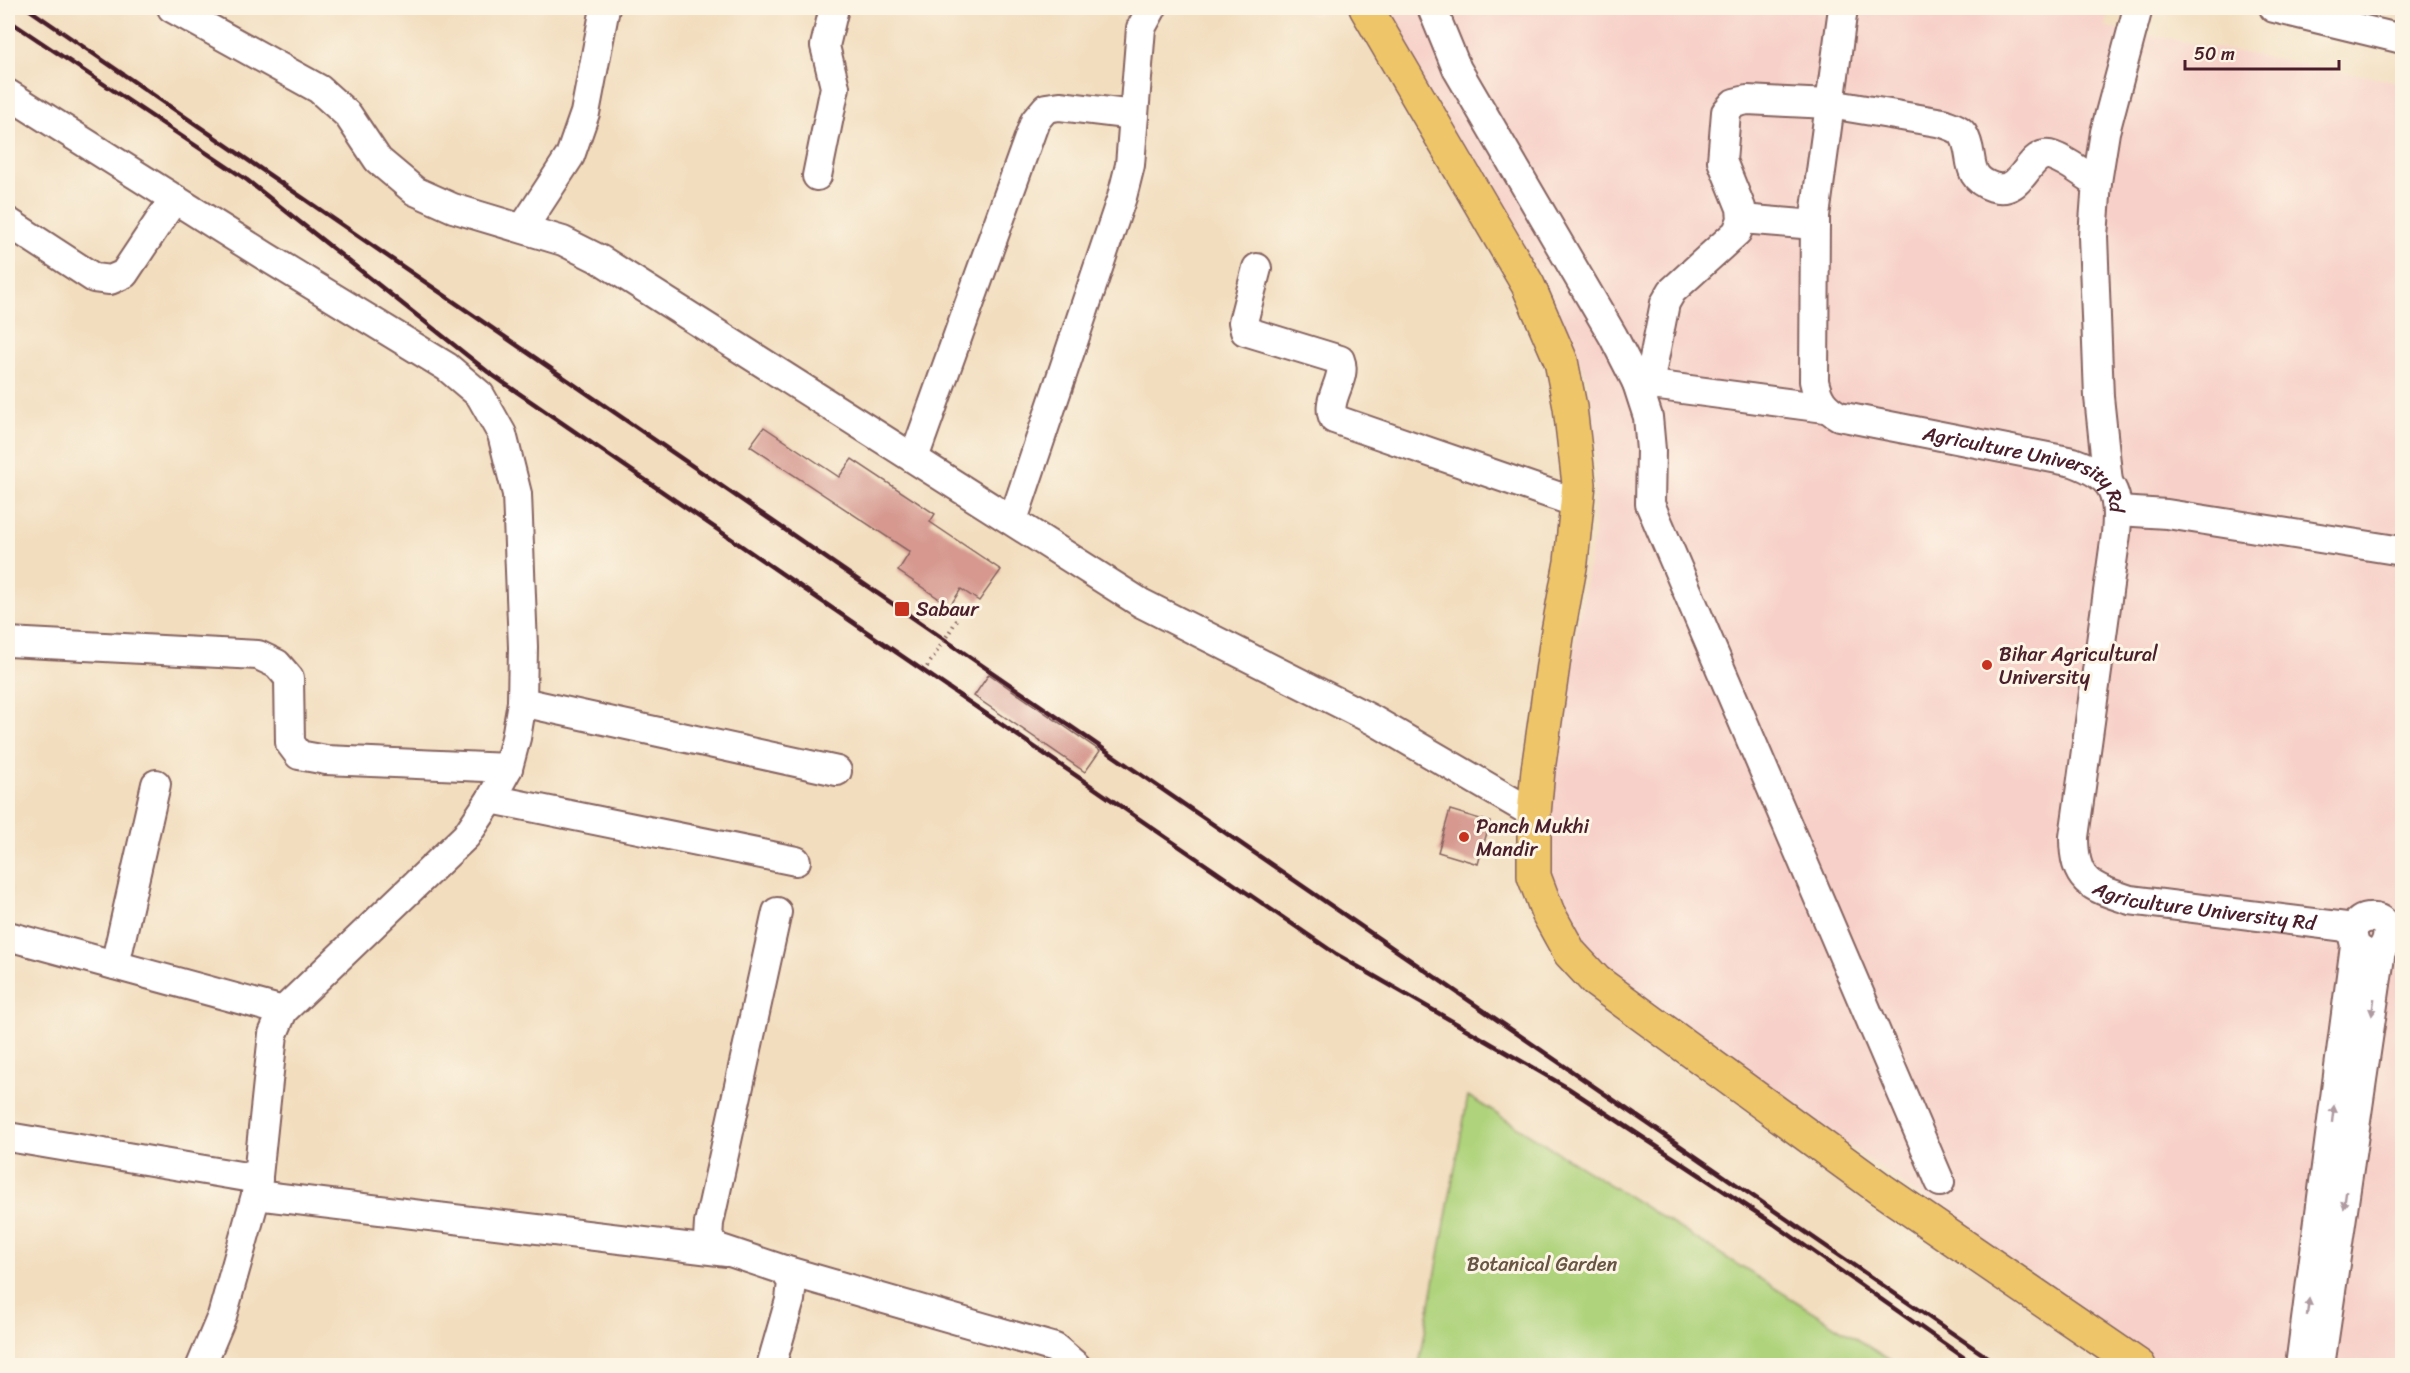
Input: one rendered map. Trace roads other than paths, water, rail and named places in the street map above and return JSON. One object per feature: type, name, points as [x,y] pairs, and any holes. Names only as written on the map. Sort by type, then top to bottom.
[{"type":"highway","points":[[1366,8],[1528,285],[1561,361],[1570,407],[1579,484],[1571,562],[1557,637],[1534,814],[1534,876],[1548,914],[1570,953],[1596,981],[1882,1190],[2139,1365]]},
{"type":"street","points":[[172,8],[318,89],[348,115],[378,160],[416,191],[453,208],[563,240],[601,260],[1141,603],[1372,720],[1534,814]]},
{"type":"street","points":[[523,228],[570,156],[585,113],[605,8]]},
{"type":"street","points":[[817,176],[836,87],[825,46],[834,8]]},
{"type":"street","points":[[1012,520],[1122,197],[1130,165],[1141,28],[1152,8]]},
{"type":"street","points":[[1432,8],[1457,69],[1613,336],[1643,383]]},
{"type":"street","points":[[1825,408],[1818,397],[1814,381],[1815,225],[1843,8]]},
{"type":"street","points":[[2108,482],[2099,397],[2093,236],[2097,182],[2105,132],[2138,8]]},
{"type":"street","points":[[2274,8],[2403,39]]},
{"type":"street","points":[[8,94],[447,367],[480,395],[502,434],[517,494],[523,647],[522,702],[508,768],[491,799],[465,836],[283,1011],[273,1034],[257,1187],[222,1316],[201,1365]]},
{"type":"street","points":[[1940,1182],[1650,504],[1651,450],[1643,383],[1665,303],[1672,291],[1737,232],[1742,219],[1741,208],[1722,161],[1726,112],[1734,103],[1747,100],[1830,104],[1943,123],[1956,128],[1963,134],[1969,163],[1975,175],[1984,183],[1996,188],[2009,187],[2019,181],[2034,160],[2045,154],[2054,156],[2097,182]]},
{"type":"street","points":[[914,458],[1035,120],[1046,108],[1060,106],[1134,115]]},
{"type":"street","points":[[8,222],[94,278],[110,280],[124,273],[174,199]]},
{"type":"street","points":[[1742,219],[1815,225]]},
{"type":"street","points":[[1257,268],[1243,322],[1245,331],[1340,360],[1343,367],[1332,401],[1331,412],[1334,419],[1577,502]]},
{"type":"street","name":"Agriculture University Rd","points":[[1643,383],[1825,408],[1839,416],[2073,462],[2094,470],[2108,482],[2118,511],[2074,837],[2074,857],[2079,872],[2089,884],[2130,900],[2376,938]]},
{"type":"street","points":[[2118,511],[2167,514],[2403,551]]},
{"type":"street","points":[[8,642],[258,655],[277,664],[289,678],[290,742],[299,755],[326,760],[508,768]]},
{"type":"street","points":[[522,702],[837,771]]},
{"type":"street","points":[[115,965],[156,784]]},
{"type":"street","points":[[491,799],[796,861]]},
{"type":"street","points":[[777,912],[709,1223],[708,1239],[727,1252],[784,1270],[1055,1348],[1076,1365]]},
{"type":"street","points":[[8,936],[283,1011]]},
{"type":"street","points":[[2300,1365],[2376,938]]},
{"type":"street","points":[[2320,1365],[2376,938]]},
{"type":"street","points":[[8,1137],[257,1187],[727,1252]]},
{"type":"street","points":[[771,1365],[792,1282],[784,1270]]},
{"type":"railway","points":[[27,8],[2000,1366]]},
{"type":"railway","points":[[8,20],[247,180],[488,372],[1336,954],[1568,1088],[1774,1224],[1976,1366]]},
{"type":"place","name":"Sabaur","points":[[902,609]]},
{"type":"place","name":"Bihar Agricultural University","points":[[1987,665]]},
{"type":"place","name":"Panch Mukhi Mandir","points":[[1464,837]]},
{"type":"park label","name":"Botanical Garden","points":[[1542,1264]]}]
